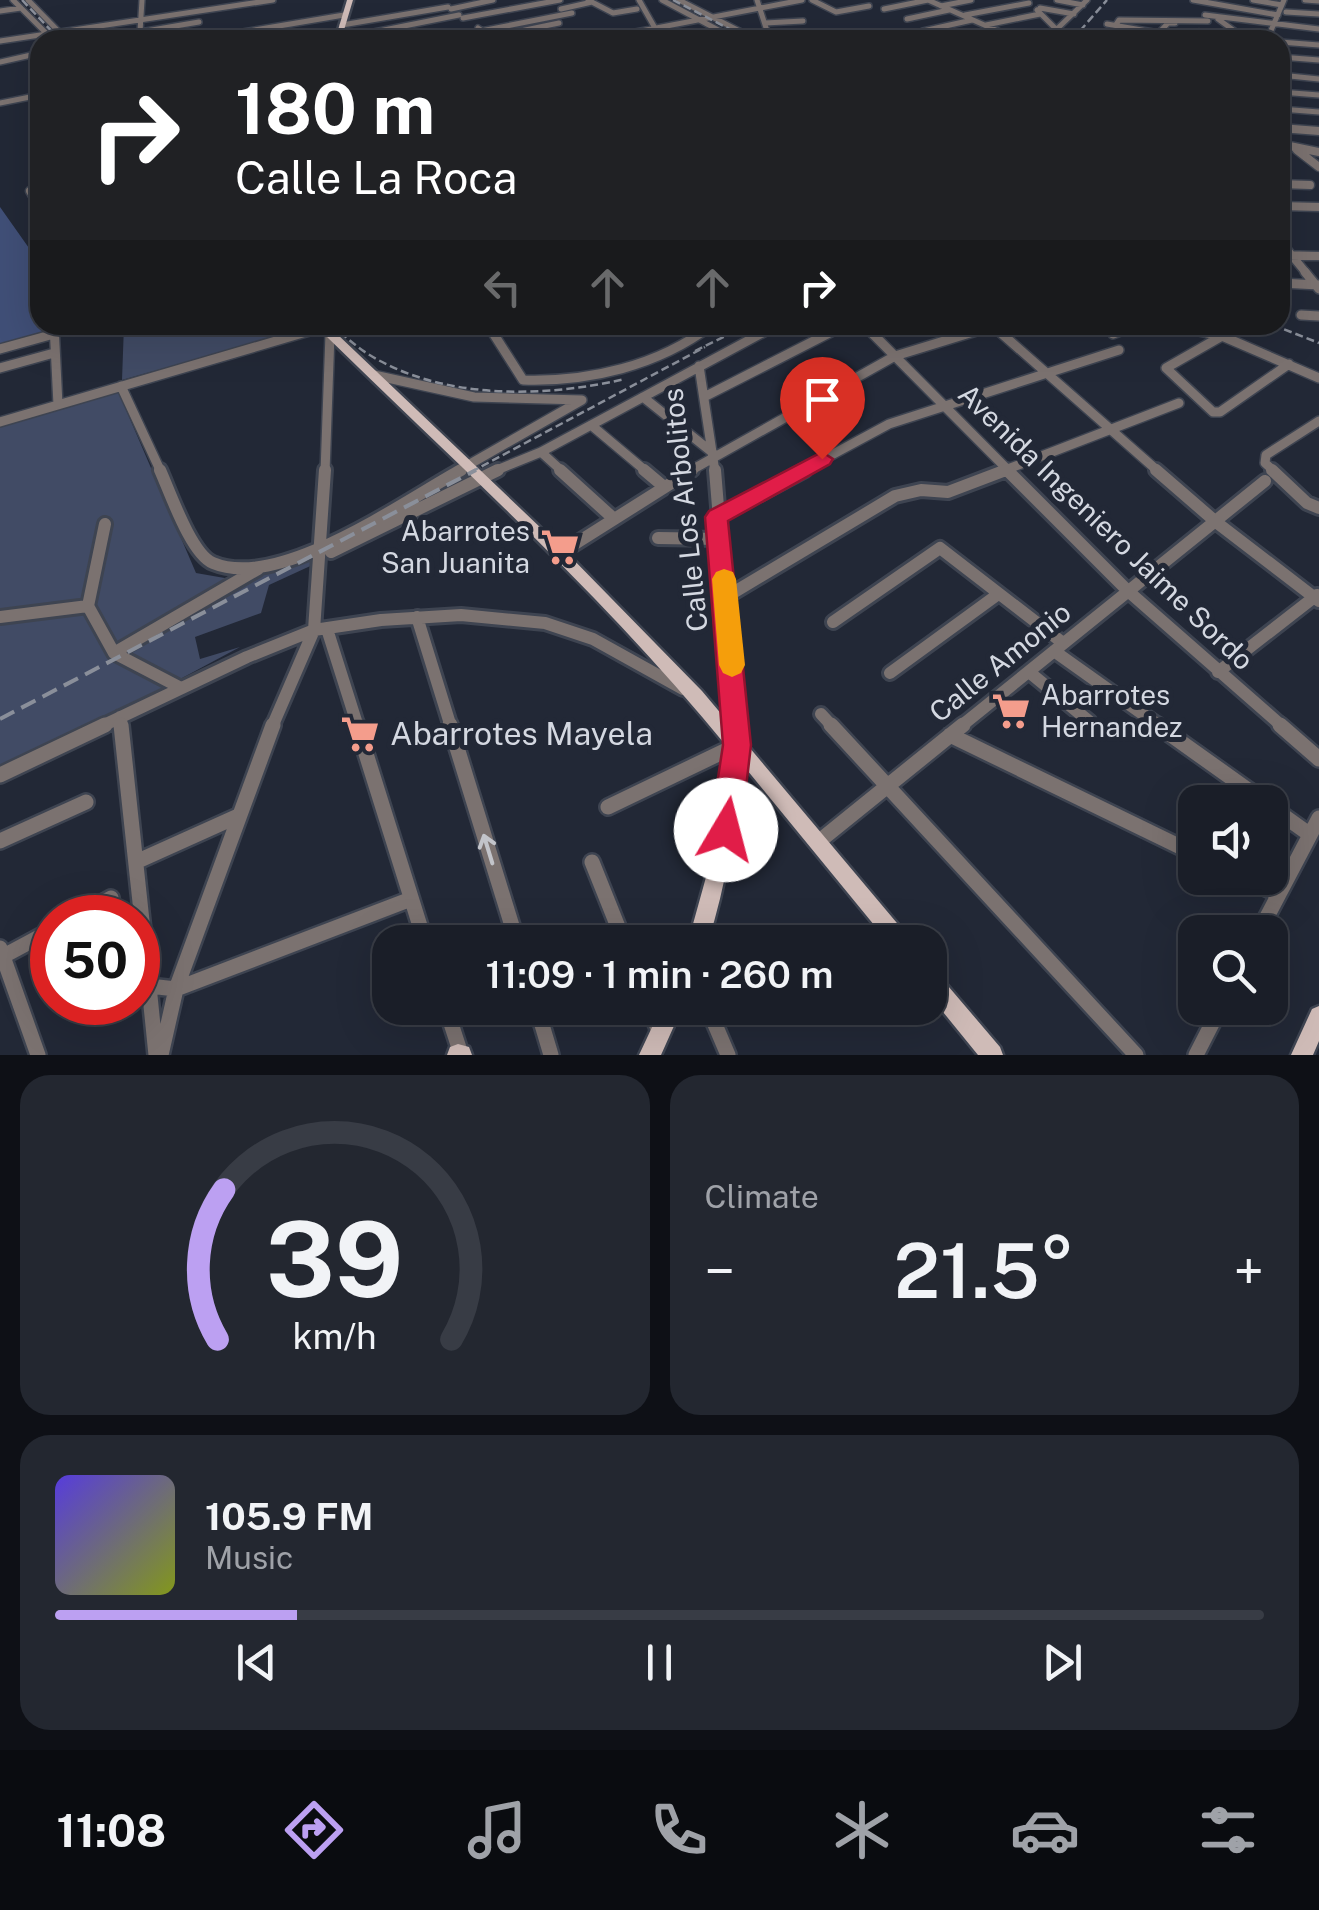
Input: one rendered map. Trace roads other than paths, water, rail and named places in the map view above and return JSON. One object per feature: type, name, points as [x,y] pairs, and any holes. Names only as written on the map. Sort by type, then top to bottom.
[{"type":"main road","points":[[341,30],[350,0]]},
{"type":"main road","points":[[337,335],[471,472],[559,554],[696,696],[886,925]]},
{"type":"main road","name":"Calle Los Arbolitos","points":[[704,925],[726,830],[737,745]]},
{"type":"main road","points":[[947,1001],[992,1055]]},
{"type":"main road","points":[[1302,1055],[1319,1016]]},
{"type":"main road","points":[[650,1055],[664,1025]]},
{"type":"street","points":[[14,0],[44,30]]},
{"type":"street","points":[[28,0],[57,30]]},
{"type":"street","points":[[140,30],[142,0]]},
{"type":"street","points":[[188,13],[189,0]]},
{"type":"street","points":[[72,30],[273,0]]},
{"type":"street","points":[[438,0],[481,30],[572,13]]},
{"type":"street","points":[[342,25],[493,0]]},
{"type":"street","points":[[390,30],[560,0]]},
{"type":"street","points":[[639,0],[656,28]]},
{"type":"street","points":[[662,0],[718,30]]},
{"type":"street","points":[[679,0],[738,30]]},
{"type":"street","points":[[734,0],[758,9]]},
{"type":"street","points":[[757,0],[767,30]]},
{"type":"street","points":[[646,30],[802,0]]},
{"type":"street","points":[[812,0],[836,12],[869,6]]},
{"type":"street","points":[[884,8],[928,0],[995,30]]},
{"type":"street","points":[[941,6],[970,0]]},
{"type":"street","points":[[1057,0],[1085,2]]},
{"type":"street","points":[[1190,0],[1278,15]]},
{"type":"street","points":[[1190,0],[1227,30]]},
{"type":"street","points":[[1253,0],[1319,14]]},
{"type":"street","points":[[1305,0],[1319,1]]},
{"type":"street","points":[[264,1],[267,17]]},
{"type":"street","points":[[533,2],[548,12],[590,1],[613,13],[637,9]]},
{"type":"street","points":[[962,16],[1029,1],[1058,30],[1085,2]]},
{"type":"street","points":[[1277,26],[1286,4]]},
{"type":"street","points":[[1276,30],[1278,15],[1286,4]]},
{"type":"street","points":[[0,10],[20,8]]},
{"type":"street","points":[[564,8],[582,18]]},
{"type":"street","points":[[503,10],[513,17]]},
{"type":"street","points":[[907,19],[949,10]]},
{"type":"street","points":[[985,26],[1040,11],[1074,14]]},
{"type":"street","points":[[255,30],[344,15]]},
{"type":"street","points":[[1211,16],[1232,30]]},
{"type":"street","points":[[1129,30],[1111,25],[1119,20],[1166,21],[1211,16],[1319,29]]},
{"type":"street","points":[[927,30],[972,20]]},
{"type":"street","points":[[765,23],[802,21]]},
{"type":"street","points":[[1160,30],[1166,21]]},
{"type":"street","points":[[152,30],[199,22]]},
{"type":"street","points":[[528,30],[558,23]]},
{"type":"street","points":[[30,39],[0,42],[1,62],[30,55]]},
{"type":"street","points":[[1290,61],[1319,59],[1314,44]]},
{"type":"street","points":[[1296,58],[1316,79]]},
{"type":"street","points":[[1290,72],[1300,78]]},
{"type":"street","points":[[1290,77],[1316,79]]},
{"type":"street","points":[[1290,88],[1296,93]]},
{"type":"street","points":[[1290,93],[1319,95]]},
{"type":"street","points":[[0,103],[30,97]]},
{"type":"street","points":[[1290,110],[1319,112]]},
{"type":"street","points":[[1290,129],[1319,131]]},
{"type":"street","points":[[1290,147],[1319,152]]},
{"type":"street","points":[[1298,150],[1319,166]]},
{"type":"street","points":[[1290,184],[1310,185]]},
{"type":"street","points":[[1290,206],[1319,207]]},
{"type":"street","points":[[1290,253],[1318,286]]},
{"type":"street","points":[[1292,255],[1319,256]]},
{"type":"street","points":[[1290,284],[1318,286]]},
{"type":"street","points":[[1302,315],[1319,316]]},
{"type":"street","points":[[0,348],[39,335]]},
{"type":"street","points":[[54,335],[58,406]]},
{"type":"street","points":[[0,422],[285,335]]},
{"type":"street","points":[[330,335],[321,630],[419,925]]},
{"type":"street","points":[[494,335],[522,380],[556,383],[626,368],[701,335]]},
{"type":"street","points":[[471,472],[542,452],[758,335]]},
{"type":"street","points":[[706,396],[825,335]]},
{"type":"street","name":"Avenida Ingeniero Jaime Sordo","points":[[874,335],[1128,591],[1319,759]]},
{"type":"street","points":[[559,554],[663,486],[895,356],[961,335]]},
{"type":"street","points":[[1004,335],[1216,522],[1317,597],[1218,672]]},
{"type":"street","points":[[1217,335],[1319,378]]},
{"type":"street","points":[[1222,336],[1166,368],[1213,412],[1220,412],[1289,364]]},
{"type":"street","points":[[717,517],[889,424],[1119,350]]},
{"type":"street","points":[[0,368],[54,353]]},
{"type":"street","name":"Calle Los Arbolitos","points":[[699,366],[714,456],[737,745]]},
{"type":"street","points":[[114,653],[258,568],[321,553],[471,472],[582,400],[474,397],[374,375]]},
{"type":"street","points":[[121,386],[197,550],[212,563],[258,568]]},
{"type":"street","points":[[643,397],[714,456]]},
{"type":"street","points":[[726,597],[895,496],[921,490],[948,492],[1178,403]]},
{"type":"street","points":[[1316,507],[1264,463],[1266,456],[1319,421]]},
{"type":"street","points":[[591,425],[663,486]]},
{"type":"street","points":[[542,452],[613,518]]},
{"type":"street","name":"Calle Amonio","points":[[817,843],[1265,481]]},
{"type":"street","points":[[105,524],[88,606],[114,653],[180,688]]},
{"type":"street","points":[[658,538],[720,539]]},
{"type":"street","points":[[833,622],[940,548],[1058,647],[1242,785]]},
{"type":"street","points":[[890,673],[997,595]]},
{"type":"street","points":[[0,617],[88,606]]},
{"type":"street","points":[[0,776],[180,688],[321,630],[417,617],[499,616],[545,622],[593,638],[696,696]]},
{"type":"street","points":[[417,617],[512,925]]},
{"type":"street","points":[[158,1055],[176,989],[276,716],[321,630]]},
{"type":"street","points":[[1029,672],[1090,722]]},
{"type":"street","points":[[821,714],[1136,1055]]},
{"type":"street","points":[[120,717],[141,895]]},
{"type":"street","points":[[950,735],[1178,846]]},
{"type":"street","points":[[608,808],[737,745]]},
{"type":"street","points":[[0,841],[86,802]]},
{"type":"street","points":[[138,861],[238,816]]},
{"type":"street","points":[[1288,876],[1319,818]]},
{"type":"street","points":[[1288,819],[1309,834]]},
{"type":"street","points":[[592,862],[617,925]]},
{"type":"street","points":[[160,987],[176,989],[411,900]]},
{"type":"street","points":[[30,941],[1,955],[38,1055]]},
{"type":"street","points":[[154,1025],[158,1055]]},
{"type":"street","points":[[451,1025],[460,1055]]},
{"type":"street","points":[[541,1025],[551,1055]]},
{"type":"street","points":[[657,1025],[660,1034]]},
{"type":"street","points":[[715,1025],[728,1055]]},
{"type":"street","points":[[1196,1055],[1211,1025]]},
{"type":"railway","points":[[22,0],[50,30]]},
{"type":"railway","points":[[673,0],[732,30]]},
{"type":"railway","points":[[1081,30],[1107,0]]},
{"type":"railway","points":[[1290,332],[1319,343]]},
{"type":"railway","points":[[343,335],[397,369],[460,387],[527,392],[625,379]]},
{"type":"railway","points":[[695,351],[728,335]]},
{"type":"railway","points":[[471,472],[705,347]]},
{"type":"railway","points":[[0,719],[476,470]]},
{"type":"place","name":"Abarrotes San Juanita","points":[[560,547]]},
{"type":"place","name":"Abarrotes Hernandez","points":[[1011,711]]},
{"type":"place","name":"Abarrotes Mayela","points":[[360,734]]}]
